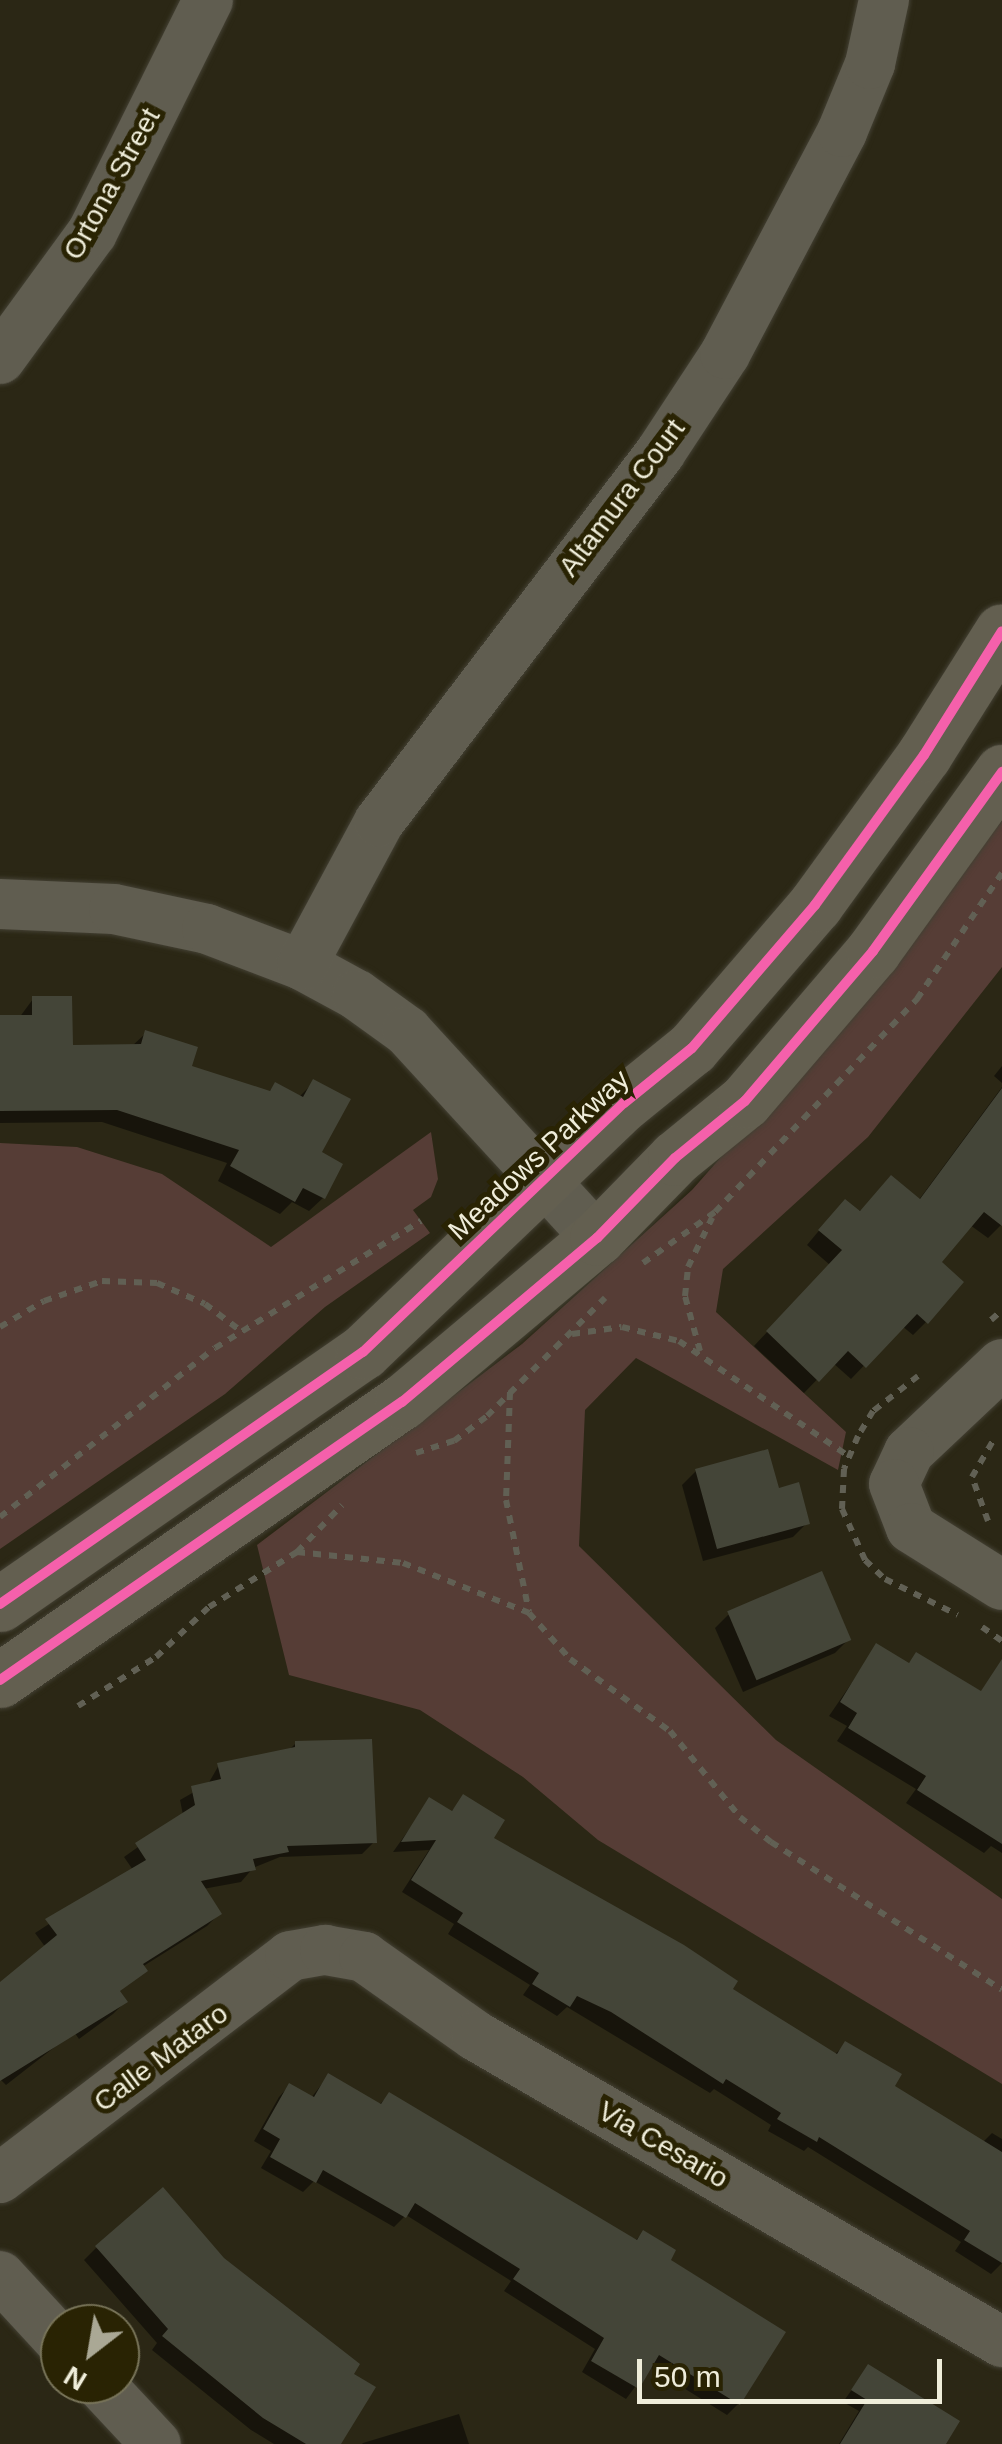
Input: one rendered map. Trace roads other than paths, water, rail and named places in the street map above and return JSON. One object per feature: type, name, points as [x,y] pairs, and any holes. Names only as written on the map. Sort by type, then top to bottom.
[{"type":"main road","name":"Meadows Parkway","points":[[0,1604],[363,1352],[540,1183],[692,1048],[815,904],[924,755],[1002,632]]},
{"type":"main road","points":[[0,1680],[402,1402],[596,1238],[675,1158],[745,1101],[874,951],[1002,772]]},
{"type":"street","name":"Altamura Court","points":[[302,965],[380,822],[660,453],[725,354],[842,132],[870,64],[884,0]]},
{"type":"street","name":"Ortona Street","points":[[0,359],[92,234],[198,4]]},
{"type":"street","points":[[0,904],[114,910],[207,929],[302,965],[407,1031],[540,1183],[596,1238]]},
{"type":"street","points":[[1002,1364],[909,1452],[894,1484],[911,1528],[1002,1585]]},
{"type":"street","name":"Calle Mataro","points":[[0,2178],[290,1956],[325,1950]]},
{"type":"street","name":"Via Cesario","points":[[325,1950],[364,1958],[476,2036],[1002,2342]]},
{"type":"street","points":[[0,2276],[40,2319]]},
{"type":"street","points":[[119,2404],[156,2444]]}]
